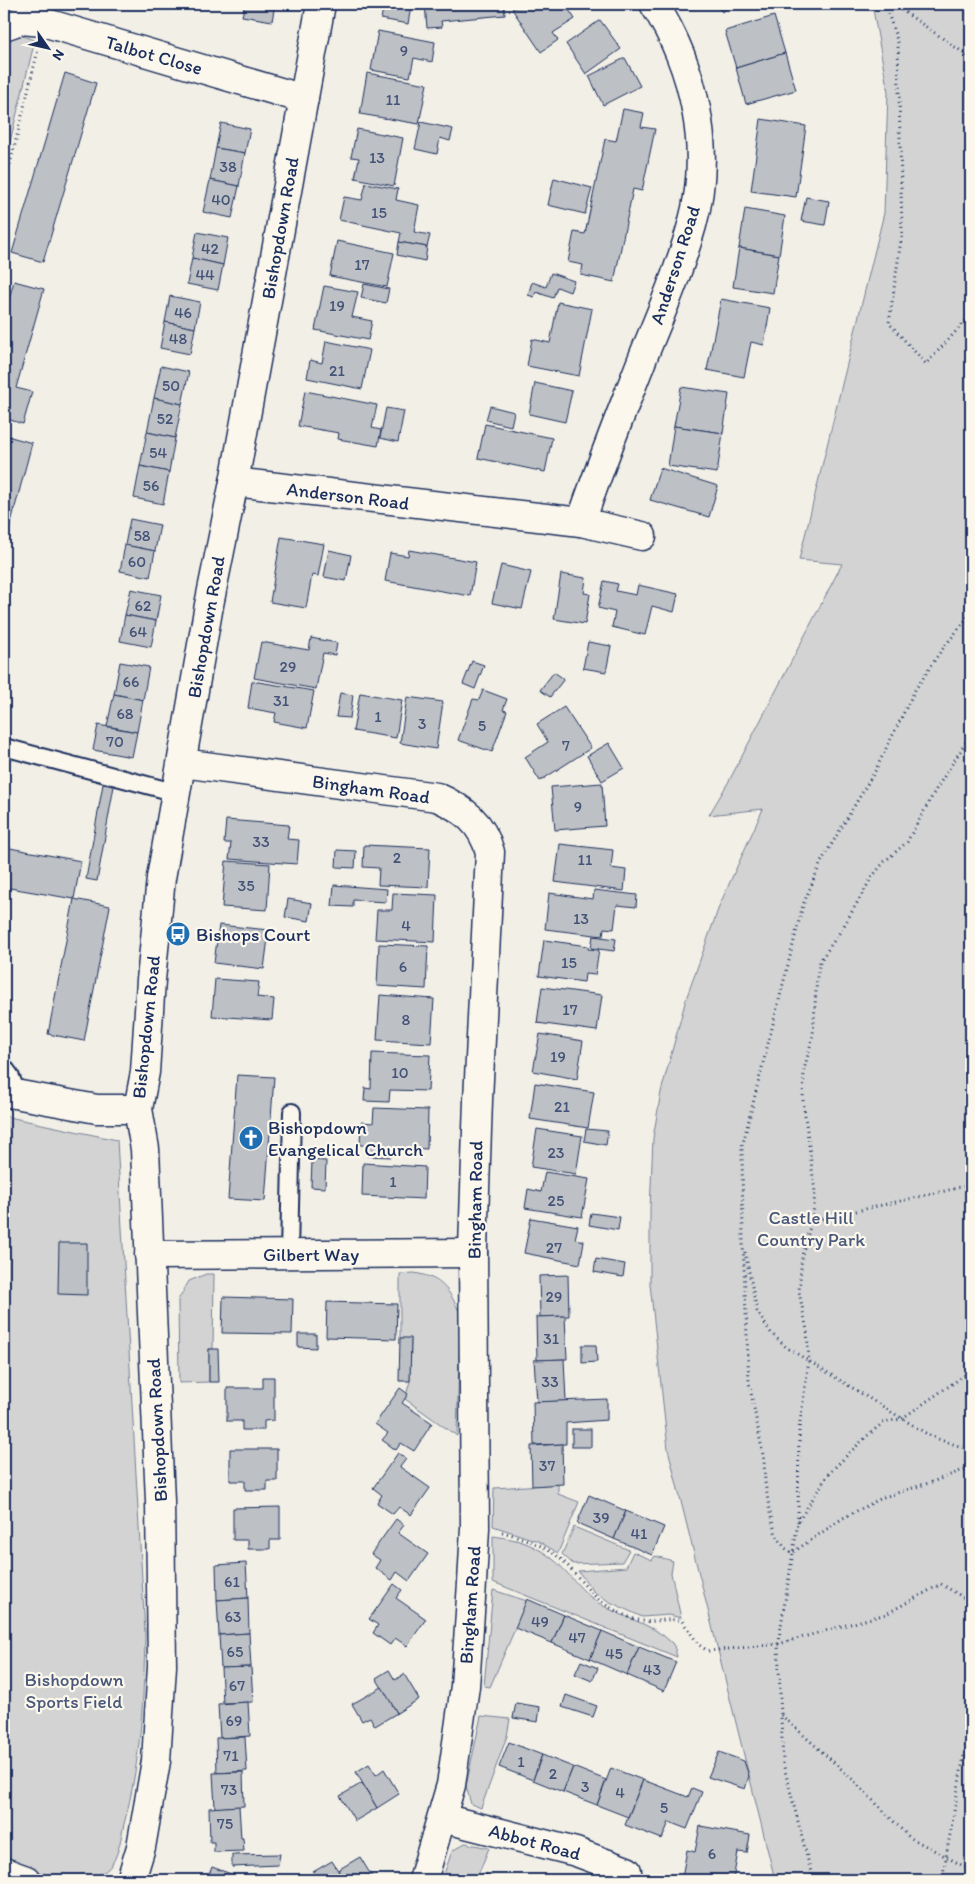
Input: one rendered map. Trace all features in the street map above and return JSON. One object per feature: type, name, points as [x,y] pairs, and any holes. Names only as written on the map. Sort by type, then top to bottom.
[{"type":"street","name":"Bishopdown Road","points":[[131,1880],[141,1847],[154,1770],[161,1684],[160,1501],[145,1148],[138,1109],[145,1072],[151,980],[162,878],[209,605],[234,482],[321,4]]},
{"type":"street","name":"Anderson Road","points":[[581,522],[599,467],[668,294],[693,224],[699,184],[700,138],[696,104],[686,67],[666,22],[654,4]]},
{"type":"street","name":"Talbot Close","points":[[4,26],[21,20],[43,22],[304,99]]},
{"type":"street","name":"Anderson Road","points":[[234,482],[581,522],[642,536]]},
{"type":"street","name":"Bingham Road","points":[[182,763],[437,797],[462,811],[480,827],[487,840],[491,866],[478,1100],[473,1253],[474,1528],[465,1686],[451,1785],[422,1880]]},
{"type":"street","points":[[11,1094],[97,1109],[138,1109]]},
{"type":"street","name":"Gilbert Way","points":[[149,1255],[473,1253]]},
{"type":"street","name":"Abbot Road","points":[[442,1818],[576,1852],[629,1876]]},
{"type":"street","points":[[4,1872],[26,1880]]},
{"type":"lane","points":[[4,748],[177,793]]},
{"type":"lane","points":[[4,1067],[10,1075],[11,1094]]},
{"type":"lane","points":[[289,1254],[292,1112]]},
{"type":"path","points":[[886,4],[898,43],[902,233],[889,323],[926,364],[971,315]]},
{"type":"path","points":[[893,4],[971,58]]},
{"type":"path","points":[[4,189],[43,22]]},
{"type":"path","points":[[792,1553],[785,1548],[776,1535],[764,1482],[764,1460],[749,1382],[743,1244],[742,1148],[803,905],[821,862],[875,771],[915,690],[938,655],[971,613]]},
{"type":"path","points":[[813,1880],[783,1763],[778,1644],[798,1522],[799,1429],[809,1361],[807,1330],[799,1292],[802,1255],[812,1220],[815,1192],[803,1100],[804,1070],[813,1035],[820,961],[842,929],[872,877],[884,862],[907,842],[935,791],[971,734]]},
{"type":"path","points":[[812,1220],[971,1185]]},
{"type":"path","points":[[743,1244],[757,1311],[771,1333],[786,1347],[932,1437],[971,1450]]},
{"type":"path","points":[[798,1522],[830,1473],[867,1436],[884,1422],[901,1419],[971,1371]]},
{"type":"path","points":[[792,1553],[843,1518],[884,1497],[971,1467]]},
{"type":"path","points":[[474,1528],[497,1530],[533,1542],[564,1562],[592,1595],[609,1606],[643,1622],[670,1618],[682,1621],[699,1645],[708,1651],[778,1644],[886,1614],[941,1584],[971,1602]]},
{"type":"path","points":[[781,1715],[849,1776],[909,1837],[971,1870]]},
{"type":"path","points":[[942,1880],[948,1857],[971,1715]]},
{"type":"green space","name":"Castle Hill Country Park","points":[[872,4],[971,4],[971,1880],[775,1880],[668,1449],[650,1284],[650,1210],[653,1138],[661,1092],[686,999],[720,904],[763,809],[709,815],[729,781],[842,564],[799,560],[884,213],[888,92]]},
{"type":"green space","points":[[19,35],[35,40],[4,166],[4,41]]},
{"type":"green space","name":"Bishopdown Sports Field","points":[[4,1116],[117,1140],[145,1632],[144,1681],[138,1753],[130,1800],[118,1850],[112,1864],[106,1870],[99,1875],[75,1881],[54,1877],[4,1859]]},
{"type":"green space","points":[[414,1273],[438,1281],[452,1298],[460,1314],[457,1436],[405,1399],[410,1381],[411,1339],[400,1338],[400,1274]]},
{"type":"green space","points":[[206,1274],[214,1274],[213,1349],[209,1349],[209,1382],[179,1383],[178,1300],[189,1281]]},
{"type":"green space","points":[[558,1484],[558,1494],[579,1502],[558,1553],[538,1541],[493,1526],[494,1488]]},
{"type":"green space","points":[[574,1527],[629,1550],[622,1562],[573,1564],[562,1554]]},
{"type":"green space","points":[[493,1536],[519,1541],[543,1552],[557,1563],[588,1595],[608,1609],[663,1635],[673,1644],[677,1657],[493,1582]]},
{"type":"green space","points":[[633,1552],[652,1560],[655,1556],[673,1561],[671,1573],[681,1618],[669,1615],[642,1617],[594,1592],[578,1571],[626,1567]]},
{"type":"green space","points":[[493,1590],[527,1601],[490,1687],[484,1686]]},
{"type":"green space","points":[[481,1716],[510,1719],[507,1736],[481,1808],[471,1804],[466,1786]]},
{"type":"green space","points":[[465,1843],[489,1848],[476,1880],[442,1880],[452,1851]]},
{"type":"building","points":[[245,4],[275,4],[272,21],[242,16]]},
{"type":"building","points":[[384,4],[411,6],[408,24],[381,19]]},
{"type":"building","points":[[425,4],[504,4],[505,15],[441,21],[442,27],[427,28]]},
{"type":"building","points":[[520,4],[565,4],[575,19],[553,33],[558,40],[541,52],[512,9]]},
{"type":"building","points":[[716,4],[734,4],[722,12]]},
{"type":"building","points":[[774,16],[785,53],[736,68],[725,31]]},
{"type":"building","points":[[600,20],[621,49],[586,74],[566,44]]},
{"type":"building","points":[[378,31],[435,42],[432,62],[414,58],[410,77],[371,70]]},
{"type":"building","points":[[785,53],[796,90],[746,104],[736,68]]},
{"type":"building","points":[[625,58],[640,86],[603,105],[589,76]]},
{"type":"building","points":[[65,73],[96,83],[43,262],[12,253]]},
{"type":"building","points":[[367,73],[427,84],[419,124],[360,114]]},
{"type":"building","points":[[623,109],[644,113],[641,127],[655,129],[642,191],[633,189],[614,282],[581,275],[583,265],[568,262],[574,232],[585,234],[605,139],[616,141]]},
{"type":"building","points":[[761,119],[806,126],[796,197],[751,191]]},
{"type":"building","points":[[421,122],[453,129],[450,141],[440,138],[437,154],[415,149]]},
{"type":"building","points":[[221,123],[250,129],[245,153],[216,148]]},
{"type":"building","points":[[357,129],[403,138],[394,186],[355,178],[359,158],[351,157]]},
{"type":"building","points":[[216,148],[245,153],[239,186],[210,180]]},
{"type":"building","points":[[554,178],[592,188],[585,214],[548,205]]},
{"type":"building","points":[[210,180],[239,186],[232,218],[203,212]]},
{"type":"building","points":[[366,183],[398,189],[396,200],[419,205],[414,232],[430,235],[427,247],[399,242],[401,233],[339,220],[344,197],[362,200]]},
{"type":"building","points":[[806,197],[829,201],[825,225],[801,221]]},
{"type":"building","points":[[745,209],[785,216],[779,255],[739,248]]},
{"type":"building","points":[[197,232],[228,238],[223,265],[192,258]]},
{"type":"building","points":[[337,241],[394,253],[387,287],[330,276]]},
{"type":"building","points":[[399,242],[427,247],[425,261],[397,255]]},
{"type":"building","points":[[739,248],[779,255],[773,293],[733,287]]},
{"type":"building","points":[[192,258],[223,265],[218,290],[187,284]]},
{"type":"building","points":[[551,273],[574,281],[570,292],[557,287],[553,298],[536,292],[534,297],[528,295],[532,282],[546,287]]},
{"type":"building","points":[[14,281],[44,289],[16,388],[32,392],[23,424],[4,418],[4,317]]},
{"type":"building","points":[[364,284],[389,289],[386,303],[361,298]]},
{"type":"building","points":[[324,286],[358,292],[352,317],[372,321],[368,340],[315,330]]},
{"type":"building","points":[[170,296],[200,302],[195,328],[165,322]]},
{"type":"building","points":[[721,299],[770,308],[764,345],[751,342],[744,377],[707,370]]},
{"type":"building","points":[[558,302],[592,309],[579,376],[527,366],[532,339],[550,343]]},
{"type":"building","points":[[165,322],[195,328],[190,354],[160,348]]},
{"type":"building","points":[[326,341],[370,350],[362,389],[307,378],[310,360],[322,363]]},
{"type":"building","points":[[161,366],[189,372],[182,404],[154,398]]},
{"type":"building","points":[[535,383],[572,391],[565,422],[529,414]]},
{"type":"building","points":[[681,387],[729,394],[723,433],[674,426]]},
{"type":"building","points":[[305,391],[377,405],[372,428],[381,430],[378,446],[338,439],[339,433],[298,426]]},
{"type":"building","points":[[154,398],[182,404],[175,438],[147,432]]},
{"type":"building","points":[[490,406],[514,412],[511,426],[486,420]]},
{"type":"building","points":[[386,408],[404,411],[398,442],[380,438]]},
{"type":"building","points":[[485,424],[552,438],[545,472],[478,458]]},
{"type":"building","points":[[674,426],[723,433],[717,473],[668,466]]},
{"type":"building","points":[[147,432],[175,438],[169,472],[140,466]]},
{"type":"building","points":[[4,435],[32,443],[4,549]]},
{"type":"building","points":[[140,466],[169,472],[163,504],[134,498]]},
{"type":"building","points":[[660,468],[718,486],[709,517],[650,500]]},
{"type":"building","points":[[130,519],[160,525],[155,551],[125,545]]},
{"type":"building","points":[[281,537],[324,544],[318,576],[312,575],[306,608],[270,602]]},
{"type":"building","points":[[125,545],[155,551],[150,577],[120,571]]},
{"type":"building","points":[[329,550],[351,555],[346,581],[324,577]]},
{"type":"building","points":[[409,550],[476,562],[470,596],[385,581],[390,553],[408,556]]},
{"type":"building","points":[[501,565],[531,572],[522,609],[492,603]]},
{"type":"building","points":[[561,574],[586,578],[584,593],[590,594],[585,624],[554,619]]},
{"type":"building","points":[[604,581],[618,584],[616,591],[636,595],[638,585],[678,594],[674,612],[652,606],[645,635],[612,627],[615,612],[598,608]]},
{"type":"building","points":[[131,589],[161,595],[156,621],[125,615]]},
{"type":"building","points":[[125,615],[156,621],[151,647],[120,641]]},
{"type":"building","points":[[311,638],[337,643],[335,655],[323,653],[316,689],[254,678],[261,642],[309,650]]},
{"type":"building","points":[[588,642],[611,646],[606,672],[583,668]]},
{"type":"building","points":[[472,661],[484,665],[475,689],[463,684]]},
{"type":"building","points":[[120,662],[149,667],[143,700],[114,694]]},
{"type":"building","points":[[554,672],[564,679],[550,697],[540,690]]},
{"type":"building","points":[[252,681],[314,691],[307,728],[274,722],[276,713],[248,708]]},
{"type":"building","points":[[483,690],[507,699],[503,710],[507,711],[492,752],[458,740],[473,699],[479,700]]},
{"type":"building","points":[[340,693],[353,695],[350,718],[336,717]]},
{"type":"building","points":[[360,693],[402,700],[396,738],[353,731]]},
{"type":"building","points":[[114,694],[143,700],[137,732],[107,726]]},
{"type":"building","points":[[407,697],[443,702],[436,749],[400,743]]},
{"type":"building","points":[[564,707],[591,748],[540,781],[525,757],[548,742],[537,724]]},
{"type":"building","points":[[98,725],[137,732],[132,757],[93,750]]},
{"type":"building","points":[[609,743],[624,768],[602,781],[587,756]]},
{"type":"building","points":[[602,783],[605,826],[555,830],[551,787]]},
{"type":"building","points":[[103,784],[114,786],[97,881],[86,879]]},
{"type":"building","points":[[226,820],[289,825],[287,839],[299,840],[297,864],[229,859],[231,843],[224,843]]},
{"type":"building","points":[[560,844],[613,850],[611,868],[626,870],[624,891],[555,882]]},
{"type":"building","points":[[364,845],[430,848],[428,887],[378,885],[379,868],[363,867]]},
{"type":"building","points":[[4,847],[81,861],[74,899],[4,887]]},
{"type":"building","points":[[337,850],[356,851],[355,868],[336,867]]},
{"type":"building","points":[[226,861],[270,864],[267,910],[222,907]]},
{"type":"building","points":[[334,885],[387,889],[386,902],[353,900],[353,907],[332,906]]},
{"type":"building","points":[[594,890],[637,895],[636,907],[617,905],[614,929],[604,928],[603,936],[545,929],[549,893],[593,899]]},
{"type":"building","points":[[393,893],[437,895],[435,942],[375,939],[377,910],[392,910]]},
{"type":"building","points":[[74,899],[110,906],[84,1041],[48,1034]]},
{"type":"building","points":[[288,899],[312,903],[309,921],[285,917]]},
{"type":"building","points":[[219,925],[269,930],[264,969],[214,963]]},
{"type":"building","points":[[593,936],[616,939],[614,951],[591,948]]},
{"type":"building","points":[[544,940],[588,946],[588,949],[599,950],[595,975],[585,974],[584,982],[539,976]]},
{"type":"building","points":[[379,944],[428,946],[426,989],[377,986]]},
{"type":"building","points":[[215,979],[259,982],[257,997],[274,999],[272,1020],[212,1016]]},
{"type":"building","points":[[542,987],[602,995],[597,1031],[537,1023]]},
{"type":"building","points":[[380,995],[434,999],[431,1043],[377,1040]]},
{"type":"building","points":[[540,1034],[583,1041],[577,1079],[533,1071]]},
{"type":"building","points":[[372,1053],[430,1055],[428,1091],[390,1090],[389,1102],[364,1101],[365,1088],[371,1089]]},
{"type":"building","name":"Bishopdown Evangelical Church","points":[[237,1075],[274,1077],[265,1201],[228,1199]]},
{"type":"building","points":[[535,1083],[594,1092],[588,1128],[530,1119]]},
{"type":"building","points":[[374,1108],[428,1110],[427,1149],[391,1147],[391,1157],[367,1156],[367,1145],[360,1145],[361,1122],[373,1123]]},
{"type":"building","points":[[537,1129],[582,1136],[576,1174],[531,1167]]},
{"type":"building","points":[[586,1129],[608,1131],[606,1145],[584,1141]]},
{"type":"building","points":[[312,1160],[326,1161],[325,1188],[311,1187]]},
{"type":"building","points":[[363,1163],[425,1167],[424,1199],[362,1196]]},
{"type":"building","points":[[545,1172],[589,1179],[582,1217],[525,1208],[528,1189],[541,1192]]},
{"type":"building","points":[[591,1213],[620,1217],[618,1230],[589,1225]]},
{"type":"building","points":[[531,1218],[578,1226],[575,1239],[584,1241],[580,1264],[524,1253]]},
{"type":"building","points":[[59,1243],[87,1243],[87,1295],[58,1294]]},
{"type":"building","points":[[596,1259],[625,1264],[623,1277],[594,1272]]},
{"type":"building","points":[[568,1275],[569,1316],[540,1317],[539,1276]]},
{"type":"building","points":[[223,1297],[293,1299],[292,1334],[222,1333]]},
{"type":"building","points":[[327,1302],[397,1304],[396,1339],[326,1337]]},
{"type":"building","points":[[565,1316],[567,1359],[537,1360],[536,1317]]},
{"type":"building","points":[[298,1334],[316,1334],[316,1348],[298,1347]]},
{"type":"building","points":[[400,1338],[411,1338],[410,1381],[399,1381]]},
{"type":"building","points":[[582,1345],[596,1345],[597,1362],[582,1363]]},
{"type":"building","points":[[209,1349],[218,1349],[219,1382],[209,1382]]},
{"type":"building","points":[[564,1359],[566,1401],[537,1402],[534,1360]]},
{"type":"building","points":[[263,1377],[274,1377],[274,1420],[264,1421],[264,1430],[242,1430],[242,1421],[227,1421],[227,1388],[263,1388]]},
{"type":"building","points":[[400,1388],[408,1394],[402,1403],[432,1423],[414,1451],[401,1443],[396,1450],[382,1440],[388,1433],[375,1424]]},
{"type":"building","points":[[607,1399],[607,1420],[566,1423],[566,1444],[534,1445],[533,1402]]},
{"type":"building","points":[[572,1429],[591,1429],[591,1447],[572,1447]]},
{"type":"building","points":[[562,1444],[563,1484],[532,1486],[531,1446]]},
{"type":"building","points":[[230,1449],[277,1449],[277,1481],[267,1481],[267,1490],[245,1490],[245,1481],[230,1481]]},
{"type":"building","points":[[398,1453],[406,1459],[400,1467],[430,1488],[411,1515],[399,1507],[393,1514],[377,1503],[382,1495],[373,1488]]},
{"type":"building","points":[[589,1495],[626,1511],[614,1539],[577,1523]]},
{"type":"building","points":[[280,1507],[280,1540],[270,1540],[270,1549],[248,1549],[248,1540],[233,1540],[233,1508]]},
{"type":"building","points":[[626,1511],[664,1527],[652,1555],[614,1539]]},
{"type":"building","points":[[396,1519],[404,1525],[398,1533],[428,1554],[409,1581],[397,1572],[392,1580],[375,1568],[380,1560],[371,1554]]},
{"type":"building","points":[[246,1563],[248,1598],[217,1600],[216,1565]]},
{"type":"building","points":[[394,1584],[402,1590],[396,1598],[426,1619],[407,1646],[395,1638],[390,1645],[373,1633],[378,1625],[369,1619]]},
{"type":"building","points":[[248,1598],[249,1633],[219,1635],[217,1600]]},
{"type":"building","points":[[527,1599],[564,1615],[552,1643],[515,1628]]},
{"type":"building","points":[[564,1615],[602,1631],[590,1659],[552,1643]]},
{"type":"building","points":[[602,1631],[639,1647],[627,1675],[590,1659]]},
{"type":"building","points":[[249,1633],[251,1667],[221,1668],[219,1635]]},
{"type":"building","points":[[639,1647],[676,1662],[664,1691],[627,1675]]},
{"type":"building","points":[[581,1661],[598,1668],[592,1681],[575,1674]]},
{"type":"building","points":[[251,1667],[253,1702],[223,1703],[221,1668]]},
{"type":"building","points":[[389,1670],[395,1680],[404,1674],[419,1699],[397,1713],[376,1678]]},
{"type":"building","points":[[382,1687],[397,1713],[375,1726],[370,1717],[362,1721],[352,1704]]},
{"type":"building","points":[[566,1695],[597,1706],[593,1717],[562,1707]]},
{"type":"building","points":[[248,1702],[250,1736],[220,1738],[218,1704]]},
{"type":"building","points":[[516,1703],[540,1707],[538,1722],[513,1718]]},
{"type":"building","points":[[245,1737],[247,1771],[217,1773],[216,1738]]},
{"type":"building","points":[[509,1742],[542,1755],[533,1780],[499,1767]]},
{"type":"building","points":[[719,1752],[744,1761],[749,1776],[745,1789],[708,1777]]},
{"type":"building","points":[[542,1755],[573,1767],[563,1792],[533,1780]]},
{"type":"building","points":[[369,1764],[376,1775],[384,1769],[399,1794],[377,1808],[356,1772]]},
{"type":"building","points":[[573,1767],[606,1780],[597,1805],[563,1792]]},
{"type":"building","points":[[611,1768],[643,1780],[628,1817],[597,1805]]},
{"type":"building","points":[[243,1772],[244,1806],[215,1808],[213,1773]]},
{"type":"building","points":[[643,1780],[688,1797],[692,1788],[702,1792],[687,1829],[669,1822],[662,1839],[625,1825]]},
{"type":"building","points":[[362,1783],[377,1808],[355,1821],[340,1796]]},
{"type":"building","points":[[239,1806],[241,1838],[243,1838],[244,1851],[214,1852],[214,1842],[210,1842],[209,1808]]},
{"type":"building","points":[[700,1826],[750,1835],[747,1853],[738,1852],[733,1880],[703,1880],[682,1877],[687,1850],[695,1852]]},
{"type":"building","points":[[280,1854],[278,1865],[232,1867],[232,1855]]},
{"type":"building","points":[[360,1857],[374,1880],[344,1880],[338,1870]]},
{"type":"building","points":[[332,1861],[344,1880],[319,1880],[313,1872]]},
{"type":"building","points":[[212,1867],[242,1878],[242,1880],[207,1880]]},
{"type":"building","points":[[483,1873],[500,1880],[480,1880]]},
{"type":"place","name":"Bishops Court","points":[[178,934]]},
{"type":"place","name":"Bishopdown Evangelical Church","points":[[251,1138]]}]
